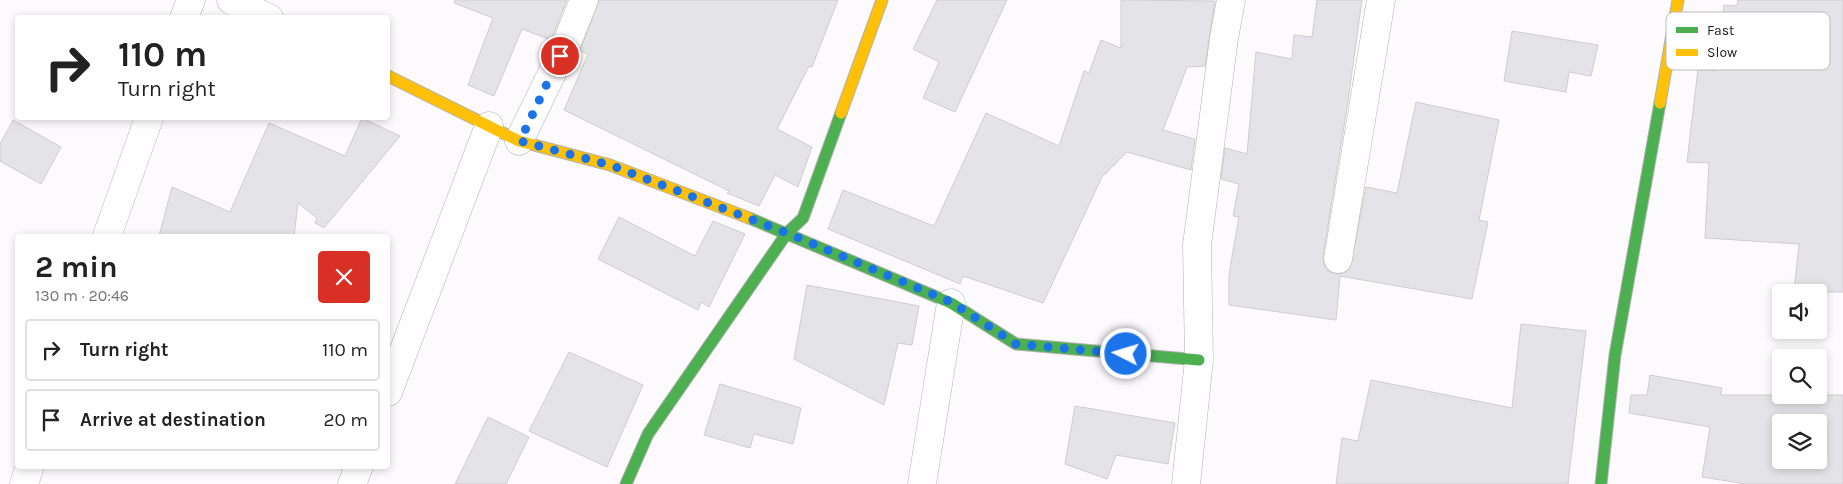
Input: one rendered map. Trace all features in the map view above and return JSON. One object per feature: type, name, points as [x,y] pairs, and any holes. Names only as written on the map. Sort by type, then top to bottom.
[{"type":"street","points":[[185,15],[191,0]]},
{"type":"street","points":[[520,141],[568,40],[584,0]]},
{"type":"street","points":[[626,484],[648,434],[787,233],[803,218],[882,0]]},
{"type":"street","points":[[1186,484],[1199,360],[1197,244],[1224,38],[1231,0]]},
{"type":"street","points":[[1338,259],[1381,0]]},
{"type":"street","points":[[1601,484],[1615,355],[1666,68]]},
{"type":"street","points":[[390,77],[520,141],[610,165],[787,233],[951,302],[1016,344],[1199,360]]},
{"type":"street","points":[[108,234],[148,120]]},
{"type":"street","points":[[390,387],[489,126]]},
{"type":"street","points":[[922,484],[951,302]]},
{"type":"street","points":[[24,484],[29,469]]},
{"type":"street","points":[[352,484],[358,469]]},
{"type":"building","points":[[455,0],[567,0],[551,40],[522,29],[494,96],[468,85],[493,18],[454,3]]},
{"type":"building","points":[[599,0],[838,0],[812,67],[809,66],[777,129],[812,147],[798,187],[775,175],[759,206],[727,193],[729,191],[564,110],[588,54],[580,51]]},
{"type":"building","points":[[937,0],[1007,0],[955,112],[923,98],[939,62],[913,49]]},
{"type":"building","points":[[1121,0],[1215,1],[1205,66],[1187,67],[1163,130],[1195,139],[1191,170],[1127,152],[1102,177],[1043,303],[963,276],[960,284],[828,229],[843,190],[934,226],[986,113],[1059,146],[1084,71],[1089,73],[1101,40],[1121,48]]},
{"type":"building","points":[[1317,0],[1362,0],[1323,256],[1324,265],[1328,271],[1336,274],[1344,273],[1350,269],[1366,187],[1397,193],[1416,102],[1499,120],[1479,220],[1488,222],[1472,299],[1340,276],[1336,320],[1229,305],[1229,274],[1239,217],[1233,216],[1239,184],[1221,179],[1225,148],[1247,154],[1256,52],[1292,59],[1294,35],[1312,37]]},
{"type":"building","points":[[1738,0],[1843,0],[1843,292],[1827,292],[1827,284],[1795,284],[1799,244],[1705,238],[1709,163],[1687,162],[1698,70],[1830,70],[1830,12],[1723,12],[1724,5],[1737,6]]},
{"type":"building","points":[[1512,31],[1598,45],[1591,76],[1569,72],[1566,92],[1504,81]]},
{"type":"building","points":[[13,120],[61,147],[41,184],[0,161],[0,144]]},
{"type":"building","points":[[361,120],[366,120],[400,136],[324,228],[315,223],[317,218],[298,203],[294,234],[160,234],[172,187],[230,212],[269,123],[345,156]]},
{"type":"building","points":[[619,217],[695,256],[713,221],[745,234],[709,307],[701,302],[698,310],[598,259]]},
{"type":"building","points":[[807,285],[919,306],[912,345],[898,343],[884,405],[794,359]]},
{"type":"building","points":[[1521,324],[1586,331],[1568,484],[1336,484],[1342,438],[1358,441],[1371,380],[1512,408]]},
{"type":"building","points":[[569,352],[643,385],[607,467],[529,431]]},
{"type":"building","points":[[1650,375],[1722,388],[1721,395],[1772,395],[1772,404],[1827,404],[1827,395],[1843,395],[1843,484],[1746,484],[1702,477],[1710,427],[1629,413],[1631,395],[1647,395]]},
{"type":"building","points":[[720,384],[801,408],[793,444],[754,434],[750,448],[704,435]]},
{"type":"building","points":[[1075,406],[1175,423],[1168,464],[1116,455],[1107,479],[1065,464]]},
{"type":"building","points":[[488,417],[529,437],[506,484],[455,484]]},
{"type":"traffic: fast","points":[[1601,484],[1615,355],[1660,103]]},
{"type":"traffic: fast","points":[[626,484],[648,434],[787,233],[803,218],[841,113]]},
{"type":"traffic: fast","points":[[749,218],[951,303],[1016,344],[1199,360]]},
{"type":"traffic: slow","points":[[841,113],[882,0]]},
{"type":"traffic: slow","points":[[1676,12],[1678,0]]},
{"type":"traffic: slow","points":[[1660,103],[1666,69]]},
{"type":"traffic: slow","points":[[390,77],[519,141],[610,165],[749,218]]},
{"type":"route","points":[[560,56],[520,141],[610,165],[787,233],[951,302],[1016,344],[1126,354]]}]
